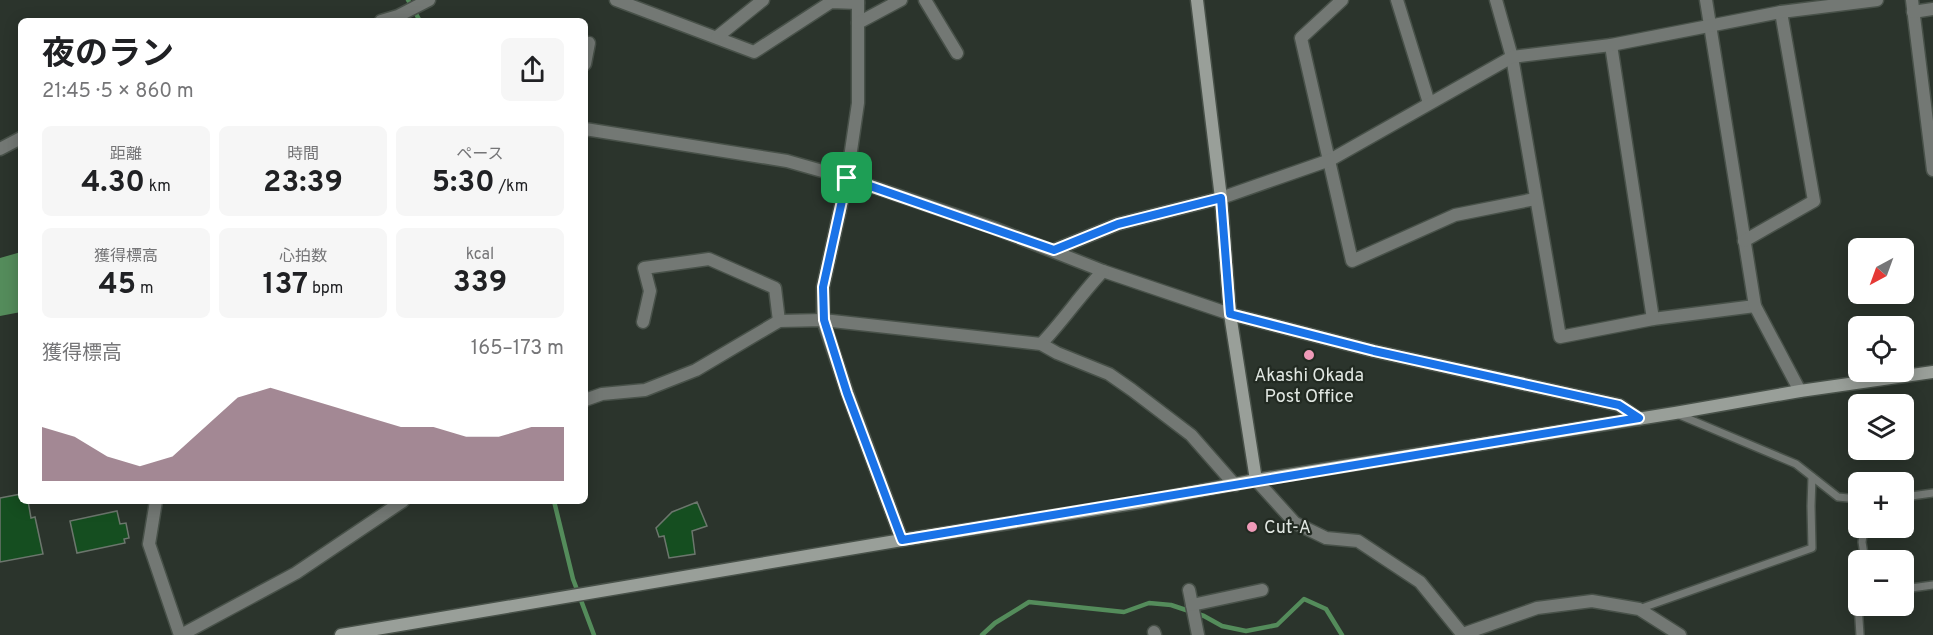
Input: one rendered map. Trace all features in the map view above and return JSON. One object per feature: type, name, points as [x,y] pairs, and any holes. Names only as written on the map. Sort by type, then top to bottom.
[{"type":"street","points":[[391,18],[429,0]]},
{"type":"street","points":[[616,0],[636,3],[754,51],[831,2],[858,1],[858,103],[847,178],[823,287],[824,320],[847,393],[902,540]]},
{"type":"street","points":[[717,37],[763,0]]},
{"type":"street","points":[[858,23],[901,0]]},
{"type":"street","points":[[925,0],[957,53]]},
{"type":"street","points":[[1197,0],[1221,198],[1230,314],[1256,480],[1295,523],[1326,538],[1358,540],[1420,582],[1463,635],[1537,608],[1592,601],[1639,609],[1680,635]]},
{"type":"street","points":[[1342,0],[1301,38],[1352,261],[1455,215],[1535,199]]},
{"type":"street","points":[[1397,0],[1429,103]]},
{"type":"street","points":[[1496,0],[1512,57],[1560,337],[1653,319],[1755,306]]},
{"type":"street","points":[[1706,0],[1755,306],[1800,391]]},
{"type":"street","points":[[1054,250],[1118,224],[1221,198],[1330,160],[1512,57],[1611,45],[1781,12],[1877,0]]},
{"type":"street","points":[[1933,9],[1913,6],[1933,170]]},
{"type":"street","points":[[1744,241],[1814,201],[1781,12]]},
{"type":"street","points":[[588,48],[589,43]]},
{"type":"street","points":[[1611,45],[1653,319]]},
{"type":"street","points":[[588,129],[787,161],[847,178],[1054,250],[1103,271],[1230,314],[1374,351],[1619,405],[1639,418]]},
{"type":"street","points":[[0,149],[18,140]]},
{"type":"street","points":[[643,322],[650,291],[644,268],[709,259],[775,288],[779,321]]},
{"type":"street","points":[[1041,344],[1061,323],[1085,289],[1103,271]]},
{"type":"street","points":[[588,399],[602,394],[645,390],[696,370],[779,321],[824,320],[1041,344],[1109,374],[1132,390],[1191,435],[1235,485]]},
{"type":"street","points":[[341,635],[1256,480],[1800,391],[1933,372]]},
{"type":"street","points":[[156,504],[149,544],[180,635],[296,573],[399,504]]},
{"type":"street","points":[[1189,590],[1198,635]]},
{"type":"street","points":[[1192,605],[1262,590]]},
{"type":"lane","points":[[1675,413],[1796,464],[1838,497],[1848,498]]},
{"type":"lane","points":[[1639,609],[1812,548],[1810,506],[1812,477]]},
{"type":"lane","points":[[1914,496],[1933,492]]},
{"type":"lane","points":[[1914,588],[1933,585]]},
{"type":"lane","points":[[1859,616],[1860,635]]},
{"type":"shaded area","points":[[18,253],[18,313],[0,316],[0,258]]},
{"type":"building","points":[[18,495],[18,504],[29,504],[31,518],[35,517],[43,554],[0,562],[0,498]]},
{"type":"building","points":[[697,502],[707,526],[692,531],[695,554],[669,558],[664,536],[659,537],[656,528],[672,512]]},
{"type":"building","points":[[117,511],[120,524],[126,523],[129,538],[124,539],[125,543],[77,553],[70,521]]},
{"type":"waterway","points":[[408,0],[418,18]]},
{"type":"waterway","points":[[555,504],[573,579],[594,635]]},
{"type":"waterway","points":[[982,635],[995,623],[1029,602],[1124,612],[1149,603],[1171,605],[1204,616],[1222,626],[1246,631],[1277,625],[1304,599],[1326,609],[1342,635]]},
{"type":"place","name":"Akashi Okada Post Office","points":[[1309,355]]},
{"type":"place","name":"Cut-A","points":[[1252,527]]},
{"type":"route","points":[[847,178],[1054,250],[1118,224],[1221,198],[1230,314],[1374,351],[1619,405],[1639,418],[902,540],[847,393],[824,320],[823,287],[847,178]]}]
